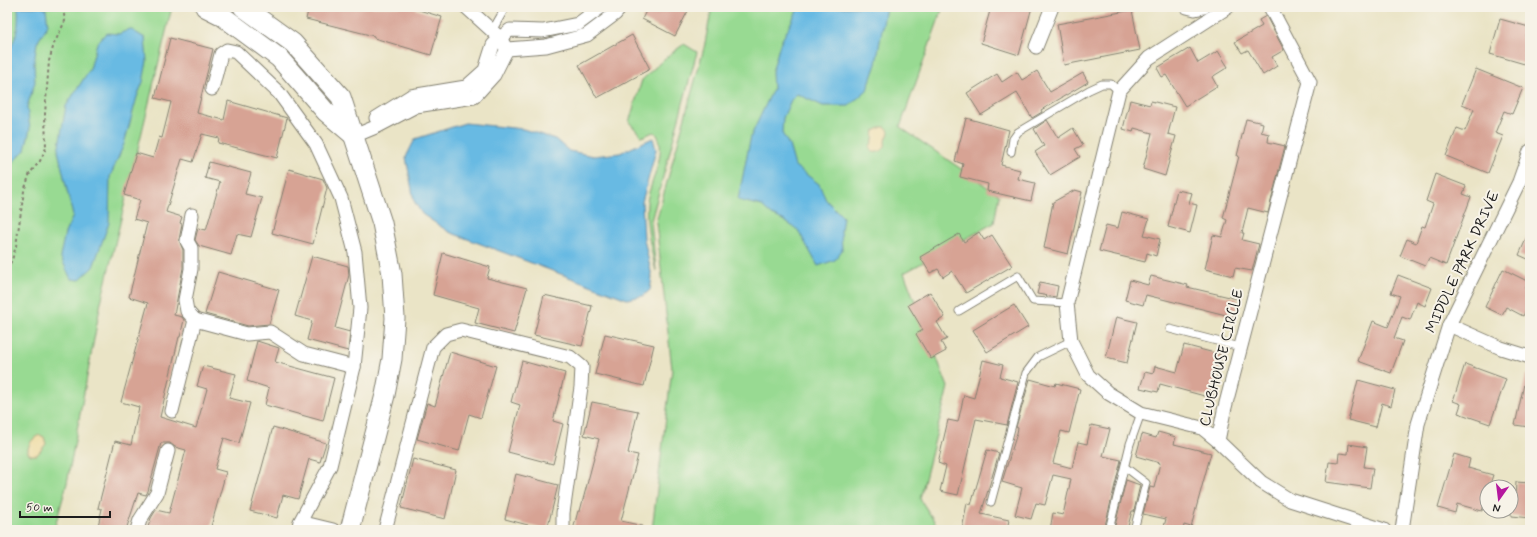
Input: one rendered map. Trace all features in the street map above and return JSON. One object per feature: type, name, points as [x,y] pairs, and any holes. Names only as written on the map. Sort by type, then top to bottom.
[{"type":"street","points":[[205,7],[221,16],[279,58],[326,112],[354,136]]},
{"type":"street","points":[[243,7],[293,43],[341,97],[382,223],[392,274],[395,318],[392,359],[385,395],[350,530]]},
{"type":"street","points":[[466,7],[496,34],[507,49]]},
{"type":"street","points":[[496,34],[510,30],[543,32],[578,24],[601,7]]},
{"type":"street","points":[[507,49],[546,46],[587,35],[615,14],[621,7]]},
{"type":"street","points":[[1036,47],[1052,7]]},
{"type":"street","points":[[1187,7],[1201,9],[1204,7]]},
{"type":"street","name":"CLUBHOUSE CIRCLE","points":[[1228,7],[1149,58],[1119,91],[1067,303],[1071,340],[1088,374],[1108,393],[1141,413],[1202,428],[1218,441],[1240,347],[1310,82],[1270,7]]},
{"type":"street","points":[[354,136],[376,117],[411,96],[466,87],[485,70],[496,34]]},
{"type":"street","points":[[354,136],[378,126],[416,106],[474,97],[494,75],[507,49]]},
{"type":"street","points":[[212,89],[221,54],[227,50],[236,52],[279,93],[316,144],[341,198],[355,252],[360,308],[354,367],[330,466],[299,526],[333,530]]},
{"type":"street","name":"MIDDLE PARK DRIVE","points":[[1402,530],[1418,424],[1448,325],[1519,182],[1530,151]]},
{"type":"street","points":[[192,215],[187,241],[190,248],[191,269],[185,300],[187,311],[195,320],[247,334],[270,332],[304,354],[354,367]]},
{"type":"street","points":[[172,411],[195,320]]},
{"type":"street","points":[[1448,325],[1501,348],[1530,357]]},
{"type":"street","points":[[385,530],[433,347],[446,334],[461,330],[570,357],[582,367],[581,386],[563,513],[563,530]]},
{"type":"street","points":[[1218,441],[1261,482],[1290,500],[1384,530]]},
{"type":"street","points":[[137,530],[140,520],[157,493],[168,451]]},
{"type":"lane","points":[[496,34],[504,7]]},
{"type":"lane","points":[[1011,152],[1013,139],[1018,132],[1089,90],[1102,84],[1111,84],[1119,91]]},
{"type":"lane","points":[[959,311],[1018,276],[1033,300],[1067,303]]},
{"type":"lane","points":[[1170,329],[1240,347]]},
{"type":"lane","points":[[991,502],[1026,373],[1038,358],[1071,340]]},
{"type":"lane","points":[[1109,530],[1130,444],[1141,413]]},
{"type":"lane","points":[[1125,467],[1146,483],[1134,530]]},
{"type":"path","points":[[7,270],[16,246],[26,185],[30,173],[40,161],[46,148],[45,114],[49,61],[54,44],[65,21],[63,7]]},
{"type":"green space","points":[[7,7],[172,7],[101,302],[67,483],[54,530],[7,530]]},
{"type":"green space","points":[[712,7],[943,7],[900,127],[999,195],[994,223],[904,273],[948,387],[920,499],[940,530],[652,530],[672,369],[656,222],[704,48]]},
{"type":"green space","points":[[684,44],[697,52],[651,221],[656,271],[649,237],[647,203],[659,158],[659,141],[656,133],[653,132],[642,137],[629,122],[642,80],[664,59]]},
{"type":"sand","points":[[882,127],[886,127],[889,131],[885,141],[885,146],[880,151],[873,152],[870,149],[870,146],[873,140],[874,131]]},
{"type":"sand","points":[[40,435],[44,437],[46,444],[37,455],[31,455],[28,453],[30,444]]},
{"type":"water","points":[[18,7],[41,7],[46,9],[48,25],[37,43],[34,63],[35,82],[27,107],[30,129],[25,150],[11,164],[7,164],[7,55],[17,32]]},
{"type":"water","points":[[799,7],[886,7],[876,64],[867,90],[849,106],[823,106],[797,94],[791,100],[783,118],[782,133],[789,145],[795,166],[819,184],[826,200],[843,217],[841,231],[842,250],[835,260],[818,266],[798,230],[772,215],[762,206],[738,200],[751,136],[773,89],[772,72],[780,44]]},
{"type":"water","points":[[130,29],[145,38],[147,61],[143,82],[137,97],[124,144],[110,177],[109,223],[93,267],[79,280],[71,279],[60,256],[65,233],[73,216],[58,151],[66,106],[90,69],[97,43],[106,33],[119,34]]},
{"type":"water","points":[[465,123],[523,129],[555,139],[569,151],[594,156],[620,153],[653,138],[656,150],[642,202],[644,239],[652,277],[650,290],[643,296],[627,299],[449,232],[422,214],[414,201],[406,157],[415,139]]},
{"type":"building","points":[[309,7],[409,7],[442,17],[431,55],[374,38],[374,36],[306,19]]},
{"type":"building","points":[[648,7],[690,7],[675,36],[642,19]]},
{"type":"building","points":[[991,7],[1032,7],[1019,55],[981,43]]},
{"type":"building","points":[[1132,10],[1140,50],[1064,65],[1057,24]]},
{"type":"building","points":[[1266,16],[1284,50],[1272,57],[1277,66],[1263,75],[1248,50],[1242,53],[1235,42],[1262,26],[1259,20]]},
{"type":"building","points":[[1500,19],[1529,27],[1526,36],[1530,37],[1530,59],[1528,65],[1490,54]]},
{"type":"building","points":[[632,35],[650,69],[597,98],[579,65]]},
{"type":"building","points":[[170,38],[213,49],[197,113],[224,120],[228,101],[287,118],[277,158],[218,143],[219,138],[202,134],[193,162],[182,159],[166,212],[182,217],[180,223],[182,224],[179,240],[183,250],[183,268],[174,315],[182,317],[184,320],[160,417],[196,428],[207,389],[197,386],[203,366],[236,374],[229,398],[250,403],[239,443],[224,438],[215,469],[226,472],[210,530],[147,530],[151,518],[156,510],[169,513],[186,450],[175,447],[170,443],[161,443],[148,491],[146,495],[138,493],[126,530],[97,530],[102,509],[98,508],[115,441],[131,445],[139,407],[121,402],[148,303],[129,297],[147,223],[134,219],[140,200],[124,195],[136,153],[153,158],[159,137],[162,138],[171,102],[155,98]]},
{"type":"building","points":[[1190,48],[1198,63],[1218,51],[1228,67],[1212,77],[1217,86],[1185,106],[1166,75],[1162,77],[1157,68]]},
{"type":"building","points":[[1476,69],[1523,88],[1512,114],[1504,111],[1495,133],[1503,136],[1488,173],[1446,156],[1457,128],[1465,131],[1474,109],[1462,104]]},
{"type":"building","points":[[1037,71],[1050,92],[1083,73],[1088,82],[1041,110],[1042,112],[1032,118],[1017,93],[981,115],[967,93],[997,74],[1002,82],[1017,72],[1022,80]]},
{"type":"building","points":[[1130,100],[1150,105],[1151,101],[1175,107],[1168,134],[1176,136],[1165,176],[1143,169],[1152,133],[1134,128],[1133,132],[1123,129]]},
{"type":"building","points":[[966,118],[1009,130],[1001,165],[1020,170],[1018,179],[1035,183],[1031,201],[987,191],[988,184],[960,177],[963,164],[955,161]]},
{"type":"building","points":[[1246,119],[1263,123],[1261,132],[1269,134],[1268,142],[1285,146],[1268,213],[1248,208],[1242,233],[1244,233],[1242,240],[1259,244],[1252,271],[1235,268],[1233,276],[1205,269],[1213,235],[1222,237],[1227,220],[1223,218],[1239,156],[1237,156]]},
{"type":"building","points":[[1047,120],[1058,138],[1073,128],[1083,145],[1075,149],[1080,157],[1050,175],[1035,152],[1044,146],[1034,129]]},
{"type":"building","points":[[209,162],[251,173],[245,194],[262,198],[251,237],[237,234],[231,255],[199,246],[195,240],[198,228],[206,230],[220,182],[205,178]]},
{"type":"building","points":[[289,169],[323,179],[327,188],[313,244],[272,233]]},
{"type":"building","points":[[1435,174],[1466,186],[1463,194],[1471,197],[1446,265],[1429,258],[1425,266],[1400,256],[1407,239],[1416,243],[1422,226],[1425,227],[1433,204],[1426,201]]},
{"type":"building","points":[[1075,190],[1082,192],[1068,254],[1044,248],[1053,202]]},
{"type":"building","points":[[1177,190],[1192,193],[1189,203],[1197,205],[1190,233],[1168,227]]},
{"type":"building","points":[[1122,212],[1149,219],[1144,235],[1160,239],[1156,256],[1147,253],[1145,262],[1099,251],[1106,225],[1118,228]]},
{"type":"building","points":[[1530,230],[1530,260],[1519,255]]},
{"type":"building","points":[[979,232],[984,240],[992,235],[1012,266],[966,293],[952,271],[943,277],[938,269],[930,273],[920,257],[959,234],[964,242]]},
{"type":"building","points":[[443,253],[490,267],[487,278],[527,288],[514,333],[475,323],[479,308],[433,295]]},
{"type":"building","points":[[312,256],[348,266],[349,275],[335,328],[350,332],[348,351],[307,340],[312,321],[295,316]]},
{"type":"building","points":[[1503,269],[1529,282],[1525,289],[1530,292],[1530,302],[1523,316],[1506,307],[1502,315],[1485,307]]},
{"type":"building","points":[[218,272],[279,290],[269,324],[248,326],[205,314]]},
{"type":"building","points":[[1398,275],[1432,288],[1425,306],[1417,302],[1410,320],[1402,317],[1394,338],[1403,341],[1391,373],[1358,361],[1373,321],[1388,327],[1400,296],[1391,293]]},
{"type":"building","points":[[1151,276],[1188,285],[1187,287],[1238,299],[1234,317],[1146,295],[1143,305],[1125,300],[1130,280],[1148,285]]},
{"type":"building","points":[[1040,282],[1058,286],[1056,297],[1037,294]]},
{"type":"building","points":[[930,292],[945,317],[937,322],[947,339],[941,342],[946,351],[931,359],[916,334],[923,330],[908,305]]},
{"type":"building","points":[[544,295],[592,306],[582,346],[534,335]]},
{"type":"building","points":[[1014,305],[1028,327],[987,352],[973,330]]},
{"type":"building","points":[[1116,317],[1137,322],[1127,363],[1106,358]]},
{"type":"building","points":[[605,334],[654,345],[644,386],[595,374]]},
{"type":"building","points":[[257,341],[279,348],[275,362],[334,378],[323,421],[265,405],[269,388],[247,381]]},
{"type":"building","points":[[1184,345],[1222,355],[1212,398],[1160,384],[1158,392],[1140,388],[1145,372],[1153,374],[1155,366],[1177,372]]},
{"type":"building","points":[[450,352],[496,366],[481,418],[469,414],[459,451],[417,439],[427,403],[435,406]]},
{"type":"building","points":[[983,360],[1003,365],[1000,377],[1018,382],[1007,425],[976,419],[958,495],[940,491],[946,466],[938,463],[948,420],[958,422],[964,395],[974,398]]},
{"type":"building","points":[[522,361],[565,373],[553,421],[563,424],[553,464],[508,452],[520,405],[511,402]]},
{"type":"building","points":[[1465,364],[1506,379],[1490,424],[1458,413],[1461,404],[1453,401]]},
{"type":"building","points":[[1526,375],[1530,375],[1529,427],[1515,425]]},
{"type":"building","points":[[1030,379],[1055,386],[1056,383],[1080,389],[1069,433],[1061,431],[1053,463],[1072,468],[1078,442],[1087,444],[1091,425],[1110,429],[1103,456],[1121,460],[1104,530],[1050,530],[1053,513],[1063,515],[1071,479],[1053,475],[1045,505],[1036,503],[1031,519],[1015,515],[1022,488],[1002,482],[1017,433],[1018,428],[1016,427]]},
{"type":"building","points":[[1358,380],[1395,390],[1391,406],[1382,403],[1376,427],[1348,420]]},
{"type":"building","points":[[592,402],[638,411],[628,453],[638,455],[621,521],[643,526],[643,530],[573,530],[578,511],[580,511],[599,439],[584,435]]},
{"type":"building","points":[[273,427],[326,443],[320,462],[309,459],[298,499],[283,495],[277,518],[250,511]]},
{"type":"building","points":[[1158,432],[1176,437],[1174,444],[1211,453],[1191,527],[1184,525],[1183,530],[1163,530],[1166,519],[1143,514],[1150,487],[1154,488],[1160,463],[1136,456],[1142,434],[1156,438]]},
{"type":"building","points":[[1349,444],[1367,447],[1364,467],[1373,468],[1370,488],[1326,482],[1329,462],[1338,463],[1339,453],[1348,454]]},
{"type":"building","points":[[987,450],[999,453],[981,514],[1009,520],[1007,530],[962,530],[967,503],[971,505]]},
{"type":"building","points":[[1454,454],[1470,459],[1468,468],[1493,475],[1492,479],[1479,479],[1479,510],[1457,504],[1455,513],[1438,508]]},
{"type":"building","points":[[413,459],[456,470],[445,519],[401,508]]},
{"type":"building","points":[[516,474],[558,485],[547,530],[505,519]]},
{"type":"building","points":[[1126,480],[1140,485],[1134,511],[1132,511],[1127,530],[1114,530]]},
{"type":"building","points":[[1519,482],[1530,483],[1530,518],[1519,517]]}]
